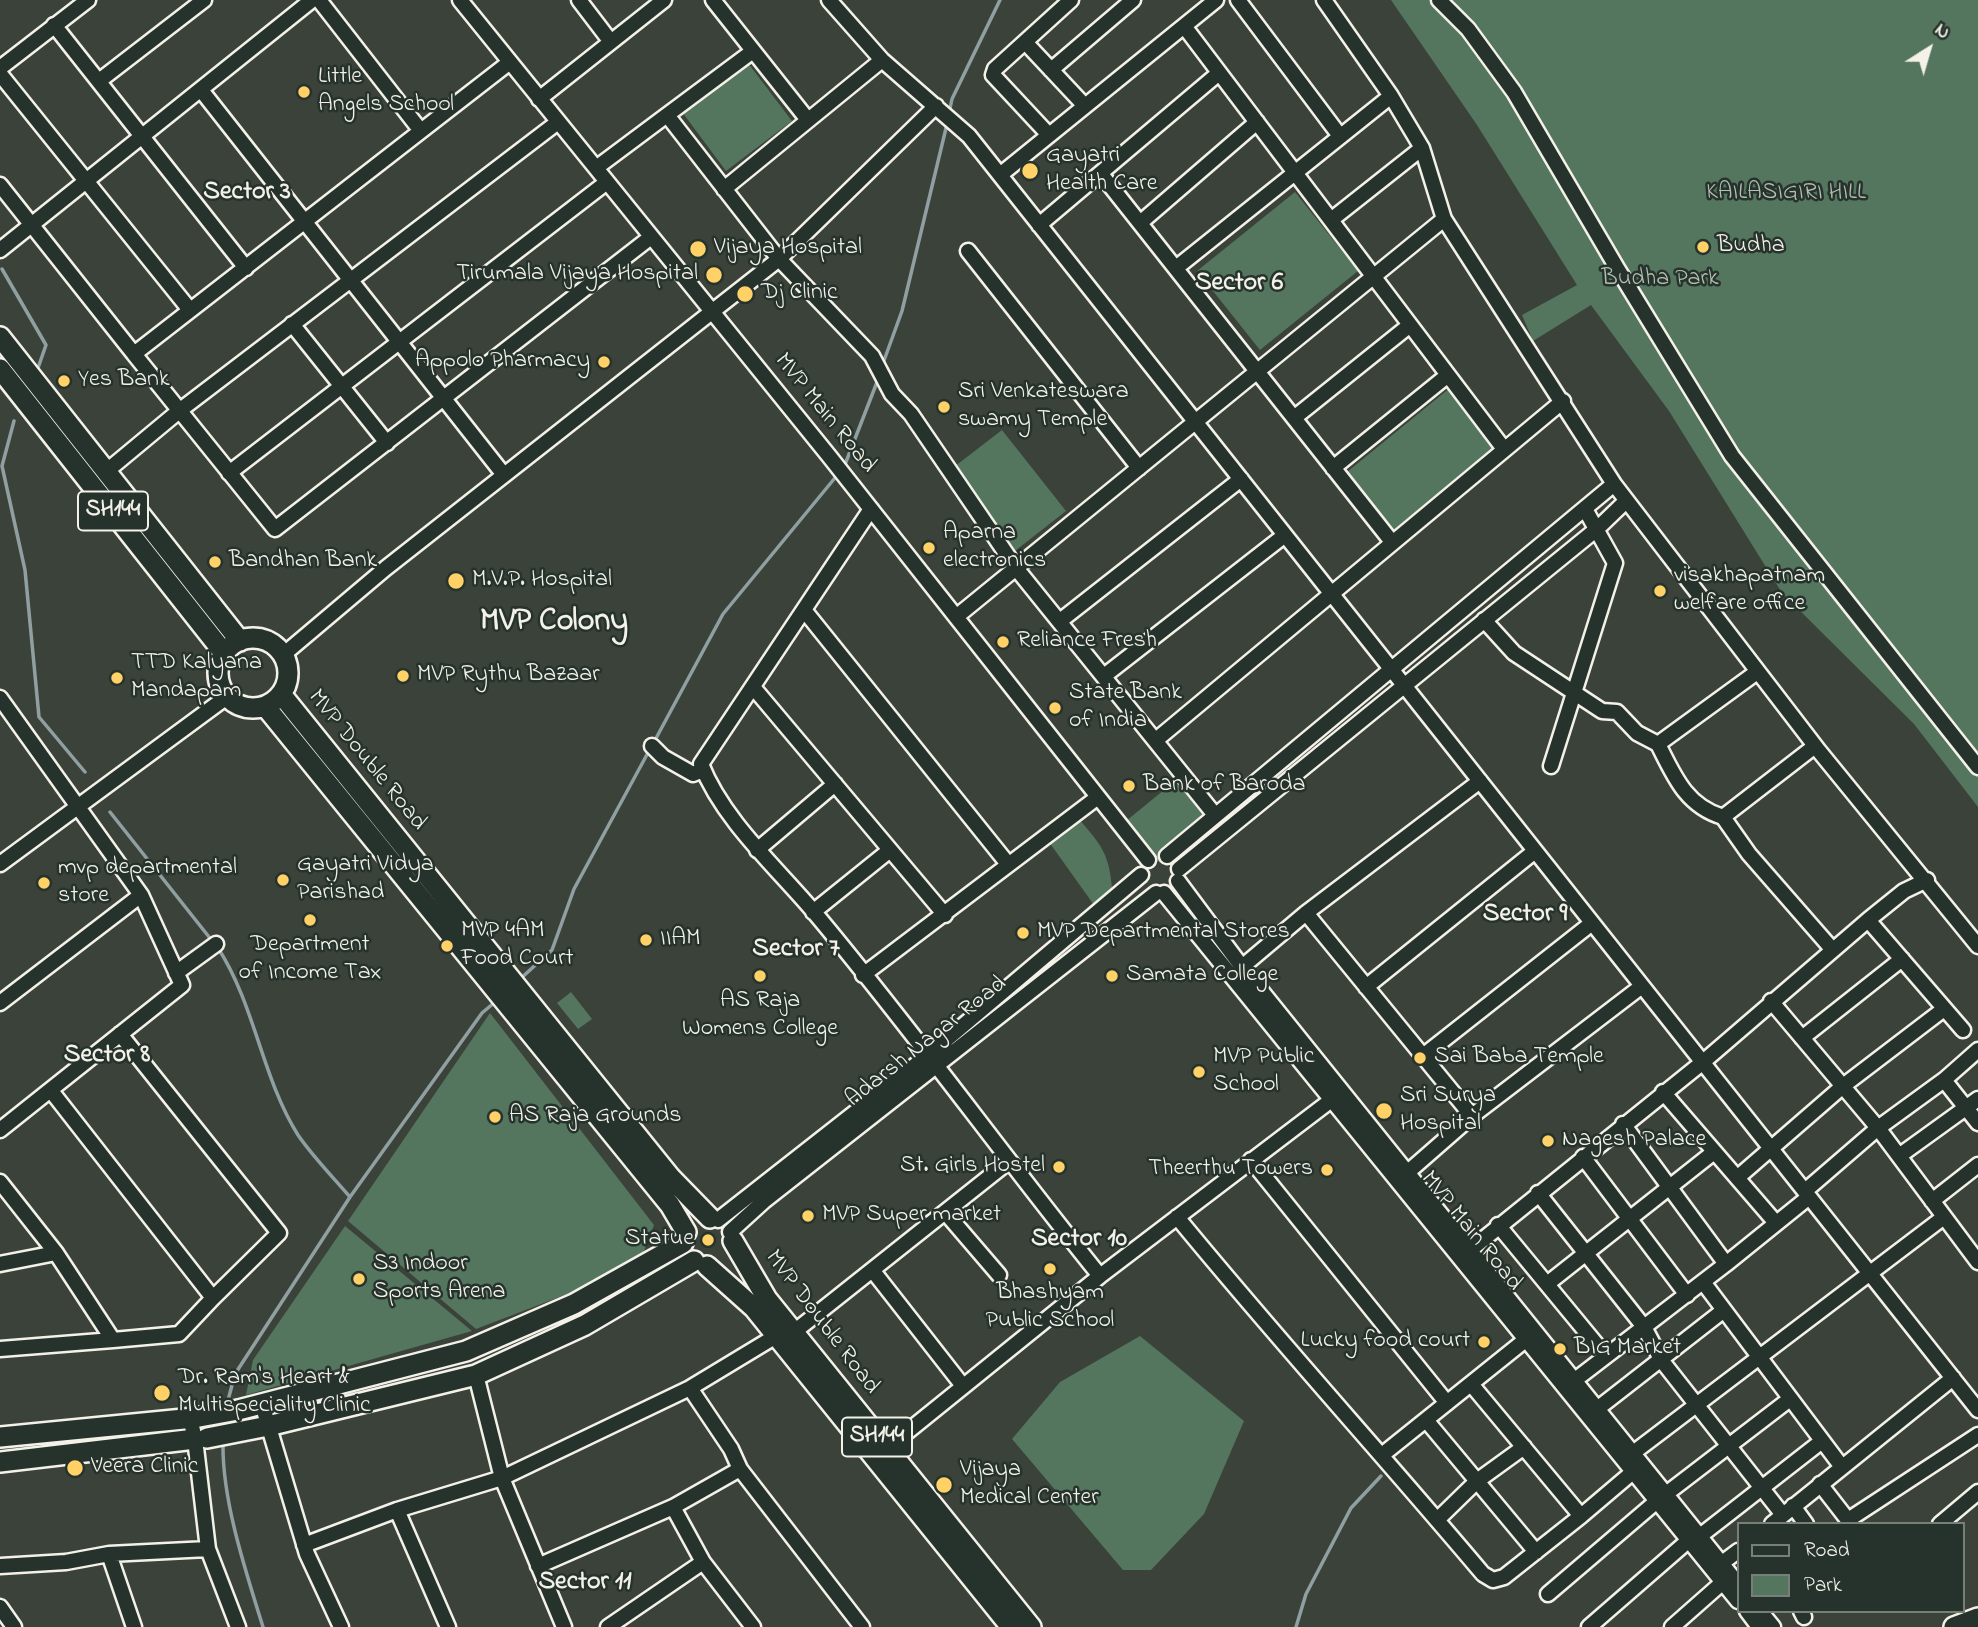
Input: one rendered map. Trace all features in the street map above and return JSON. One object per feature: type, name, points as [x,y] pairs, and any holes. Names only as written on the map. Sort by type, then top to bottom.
[{"type":"main road","name":"SH144","points":[[0,337],[240,640]]},
{"type":"main road","points":[[2,375],[21,363]]},
{"type":"main road","name":"SH144","points":[[2,375],[224,653]]},
{"type":"main road","name":"SH144","points":[[90,482],[108,470]]},
{"type":"main road","points":[[240,640],[264,640],[283,655],[288,674],[281,694],[265,706],[245,707],[228,696],[218,676],[224,653],[240,640]]},
{"type":"main road","name":"MVP Double Road","points":[[281,694],[328,752],[472,944],[570,1066],[670,1205],[684,1237]]},
{"type":"main road","name":"MVP Double Road","points":[[265,706],[312,764],[472,944]]},
{"type":"main road","points":[[312,764],[328,752]]},
{"type":"main road","name":"MVP Double Road","points":[[570,1066],[671,1178],[724,1232],[767,1299],[785,1334]]},
{"type":"main road","points":[[0,1437],[192,1418],[238,1410],[466,1351],[574,1304],[684,1237],[691,1224],[724,1232],[725,1259],[700,1264],[585,1325],[476,1375],[241,1431],[0,1462]]},
{"type":"main road","name":"SH144","points":[[684,1237],[700,1264]]},
{"type":"main road","name":"MVP Double Road","points":[[700,1264],[731,1285],[785,1334],[881,1454],[1010,1627]]},
{"type":"main road","name":"MVP Double Road","points":[[881,1454],[1031,1627]]},
{"type":"main road","points":[[1954,1627],[1978,1618]]},
{"type":"street","points":[[0,68],[88,0]]},
{"type":"street","points":[[99,81],[204,0]]},
{"type":"street","points":[[0,250],[312,0]]},
{"type":"street","points":[[320,0],[421,131]]},
{"type":"street","name":"MVP Main Road","points":[[460,0],[829,456],[1148,860]]},
{"type":"street","points":[[579,0],[611,42]]},
{"type":"street","points":[[540,99],[664,0]]},
{"type":"street","points":[[713,0],[808,120]]},
{"type":"street","points":[[829,0],[882,61],[962,128],[1978,1410]]},
{"type":"street","points":[[1049,135],[993,75],[995,69],[1071,0]]},
{"type":"street","points":[[1051,70],[1133,0]]},
{"type":"street","points":[[1000,175],[1216,0]]},
{"type":"street","points":[[1238,0],[1340,136]]},
{"type":"street","points":[[1324,0],[1391,96],[1422,148],[1444,219],[1614,484],[1815,746],[1927,880],[1978,946]]},
{"type":"street","points":[[1439,0],[1468,29],[1514,92],[1732,456],[1978,767]]},
{"type":"street","points":[[54,25],[246,268]]},
{"type":"street","points":[[1184,26],[1504,449]]},
{"type":"street","points":[[1025,42],[1085,106]]},
{"type":"street","points":[[596,168],[753,51]]},
{"type":"street","points":[[723,189],[882,61]]},
{"type":"street","points":[[134,354],[510,62]]},
{"type":"street","points":[[1039,225],[1219,73]]},
{"type":"street","points":[[0,74],[190,310]]},
{"type":"street","points":[[201,90],[504,475]]},
{"type":"street","points":[[1176,268],[1391,96]]},
{"type":"street","points":[[283,655],[504,475],[779,259],[939,109]]},
{"type":"street","points":[[667,115],[779,259],[877,362],[892,394],[911,414],[1016,568],[1215,815]]},
{"type":"street","points":[[108,470],[179,411],[558,121]]},
{"type":"street","points":[[1140,223],[1257,122]]},
{"type":"street","points":[[1331,220],[1422,148]]},
{"type":"street","points":[[1101,174],[1392,542]]},
{"type":"street","points":[[229,473],[607,182]]},
{"type":"street","points":[[0,185],[275,529],[651,237]]},
{"type":"street","points":[[956,617],[1444,219]]},
{"type":"street","points":[[968,251],[1139,468]]},
{"type":"street","points":[[292,324],[387,443]]},
{"type":"street","points":[[1294,418],[1410,325]]},
{"type":"street","points":[[1333,468],[1448,376]]},
{"type":"street","points":[[1156,740],[1563,401]]},
{"type":"street","points":[[1060,621],[1241,479]]},
{"type":"street","points":[[724,1232],[1141,875],[1148,860],[1157,855],[1167,856],[1614,484]]},
{"type":"street","points":[[1141,875],[1148,888],[1160,893],[1404,684],[1598,528],[1626,501]]},
{"type":"street","points":[[871,509],[701,764],[757,850],[814,912],[1100,1276]]},
{"type":"street","points":[[1551,766],[1615,563],[1598,528],[1585,509]]},
{"type":"street","points":[[1104,676],[1285,535]]},
{"type":"street","points":[[804,610],[1008,864]]},
{"type":"street","points":[[1484,620],[1514,653],[1602,711],[1617,712],[1637,733],[1658,744],[1681,788],[1703,811],[1723,817],[1749,854],[1832,949]]},
{"type":"street","points":[[1658,744],[1757,672]]},
{"type":"street","points":[[753,687],[945,915]]},
{"type":"street","points":[[0,864],[228,696]]},
{"type":"street","points":[[0,698],[76,808],[141,895],[182,985],[52,1092],[0,1130]]},
{"type":"street","points":[[652,746],[663,757],[693,774],[703,770]]},
{"type":"street","points":[[1723,817],[1815,746]]},
{"type":"street","points":[[1242,967],[1306,913],[1480,781]]},
{"type":"street","points":[[757,850],[835,784]]},
{"type":"street","points":[[863,975],[1098,797]]},
{"type":"street","points":[[814,912],[890,850]]},
{"type":"street","points":[[1366,987],[1535,850]]},
{"type":"street","points":[[1167,856],[1242,967],[1403,1176],[1470,1250],[1531,1335],[1575,1380],[1633,1453],[1662,1497]]},
{"type":"street","points":[[1470,1250],[1703,1062],[1832,949],[1904,891],[1927,880]]},
{"type":"street","name":"MVP Main Road","points":[[1160,893],[1403,1176],[1531,1335],[1634,1471],[1662,1497],[1731,1583]]},
{"type":"street","name":"Adarsh Nagar Road","points":[[724,1232],[1160,893]]},
{"type":"street","points":[[0,1003],[141,895]]},
{"type":"street","points":[[1306,913],[1472,1116]]},
{"type":"street","points":[[1868,920],[1963,1030]]},
{"type":"street","points":[[1423,1056],[1592,923]]},
{"type":"street","points":[[176,973],[216,944]]},
{"type":"street","points":[[1802,1038],[1902,959]]},
{"type":"street","points":[[1403,1176],[1472,1116],[1642,986]]},
{"type":"street","points":[[1771,1001],[1878,1128],[1978,1262]]},
{"type":"street","points":[[1737,1178],[1843,1086],[1944,1009]]},
{"type":"street","points":[[0,1349],[179,1335],[279,1233],[121,1034]]},
{"type":"street","points":[[1575,1380],[1726,1264],[1776,1223],[1878,1128],[1944,1080],[1978,1050]]},
{"type":"street","points":[[1944,1080],[1972,1104],[1978,1124]]},
{"type":"street","points":[[52,1092],[213,1298]]},
{"type":"street","points":[[1663,1092],[1776,1223]]},
{"type":"street","points":[[881,1454],[1100,1276],[1334,1098]]},
{"type":"street","points":[[1899,1156],[1972,1104]]},
{"type":"street","points":[[1623,1124],[1726,1264]]},
{"type":"street","points":[[1547,1284],[1714,1152]]},
{"type":"street","points":[[1583,1157],[1686,1295]]},
{"type":"street","points":[[1251,1160],[1447,1403]]},
{"type":"street","points":[[304,1545],[397,1510],[502,1478],[690,1388],[785,1334],[873,1271],[1008,1162]]},
{"type":"street","points":[[1932,1201],[1978,1165]]},
{"type":"street","points":[[0,1182],[56,1253],[113,1340]]},
{"type":"street","points":[[1538,1194],[1644,1327],[1662,1361],[1783,1515],[1800,1522]]},
{"type":"street","points":[[945,1212],[999,1275]]},
{"type":"street","points":[[1177,1217],[1277,1340],[1382,1455],[1483,1574],[1493,1580],[1504,1577],[1634,1471]]},
{"type":"street","points":[[1633,1453],[1944,1217]]},
{"type":"street","points":[[1498,1225],[1606,1356]]},
{"type":"street","points":[[0,1264],[56,1253]]},
{"type":"street","points":[[873,1271],[962,1386]]},
{"type":"street","points":[[1703,1282],[1842,1467]]},
{"type":"street","points":[[1597,1409],[1662,1361],[1724,1310]]},
{"type":"street","points":[[1382,1455],[1531,1335]]},
{"type":"street","points":[[476,1375],[502,1478],[564,1627]]},
{"type":"street","points":[[1783,1515],[1953,1378]]},
{"type":"street","points":[[1471,1384],[1581,1516]]},
{"type":"street","points":[[690,1388],[731,1448],[740,1469],[862,1627]]},
{"type":"street","points":[[1548,1594],[1662,1497],[1790,1399]]},
{"type":"street","points":[[262,1404],[304,1545],[341,1627]]},
{"type":"street","points":[[192,1418],[201,1438],[208,1549],[238,1627]]},
{"type":"street","points":[[1426,1420],[1536,1552]]},
{"type":"street","points":[[1820,1484],[1849,1522],[1978,1435]]},
{"type":"street","points":[[1589,1627],[1695,1538],[1822,1441]]},
{"type":"street","points":[[1437,1520],[1477,1481],[1524,1447]]},
{"type":"street","points":[[538,1566],[673,1507],[740,1469]]},
{"type":"street","points":[[1942,1522],[1978,1492]]},
{"type":"street","points":[[673,1507],[703,1562],[753,1627]]},
{"type":"street","points":[[397,1510],[448,1627]]},
{"type":"street","points":[[0,1566],[66,1562],[109,1554],[208,1549]]},
{"type":"street","points":[[1717,1567],[1736,1552]]},
{"type":"street","points":[[109,1554],[134,1627]]},
{"type":"street","points":[[608,1627],[703,1562]]},
{"type":"street","points":[[1672,1627],[1731,1583]]},
{"type":"street","points":[[0,1607],[14,1627]]},
{"type":"street","points":[[1748,1613],[1759,1627]]},
{"type":"street","points":[[1762,1613],[1773,1627]]},
{"type":"green space","name":"KAILASIGIRI HILL","points":[[1391,0],[1978,0],[1978,807],[1914,724],[1782,593],[1669,411],[1591,305],[1533,341],[1522,315],[1577,285],[1477,125]]},
{"type":"green space","points":[[748,63],[792,121],[726,171],[682,112]]},
{"type":"green space","points":[[1295,192],[1358,271],[1260,350],[1197,271]]},
{"type":"green space","points":[[1451,387],[1499,446],[1395,530],[1347,472]]},
{"type":"green space","points":[[1002,430],[1066,511],[1015,551],[950,470]]},
{"type":"green space","points":[[1175,781],[1209,822],[1159,862],[1126,821]]},
{"type":"green space","points":[[1079,819],[1103,850],[1111,876],[1112,888],[1094,905],[1049,842]]},
{"type":"green space","points":[[571,992],[592,1019],[578,1029],[557,1003]]},
{"type":"green space","name":"AS Raja Grounds","points":[[490,1013],[654,1225],[638,1267],[476,1329],[348,1221]]},
{"type":"green space","name":"S3 Indoor Sports Arena","points":[[345,1226],[472,1331],[246,1395],[253,1360]]},
{"type":"green space","points":[[1140,1336],[1244,1421],[1204,1514],[1151,1570],[1123,1570],[1012,1439],[1060,1382]]},
{"type":"waterway","points":[[949,113],[952,99],[1000,0]]},
{"type":"waterway","points":[[882,366],[902,311],[947,124]]},
{"type":"waterway","points":[[2,269],[46,345],[38,368]]},
{"type":"waterway","points":[[844,467],[879,377]]},
{"type":"waterway","points":[[14,421],[2,466],[25,570],[39,717],[85,772]]},
{"type":"waterway","points":[[654,742],[723,614],[839,473]]},
{"type":"waterway","points":[[519,980],[552,950],[574,889],[650,749]]},
{"type":"waterway","points":[[110,812],[213,942]]},
{"type":"waterway","points":[[218,948],[241,993],[286,1113],[304,1143],[350,1197]]},
{"type":"waterway","points":[[227,1404],[235,1374],[350,1197],[482,1013],[495,1002]]},
{"type":"waterway","points":[[223,1443],[226,1488],[231,1512],[263,1627]]},
{"type":"waterway","points":[[1296,1627],[1306,1594],[1351,1508],[1381,1476]]},
{"type":"place","name":"Little Angels School","points":[[304,92]]},
{"type":"place","name":"Gayatri Health Care","points":[[1030,171]]},
{"type":"place","name":"Budha","points":[[1703,247]]},
{"type":"place","name":"Vijaya Hospital","points":[[698,249]]},
{"type":"place","name":"Tirumala Vijaya Hospital","points":[[714,275]]},
{"type":"place","name":"Dj Clinic","points":[[745,294]]},
{"type":"place","name":"Appolo Pharmacy","points":[[604,362]]},
{"type":"place","name":"Yes Bank","points":[[64,381]]},
{"type":"place","name":"Sri Venkateswara swamy Temple","points":[[944,407]]},
{"type":"place","name":"Aparna electronics","points":[[929,548]]},
{"type":"place","name":"Bandhan Bank","points":[[215,562]]},
{"type":"place","name":"M.V.P. Hospital","points":[[456,581]]},
{"type":"place","name":"visakhapatnam welfare office","points":[[1660,591]]},
{"type":"place","name":"Reliance Fresh","points":[[1003,642]]},
{"type":"place","name":"MVP Rythu Bazaar","points":[[403,676]]},
{"type":"place","name":"TTD Kalyana Mandapam","points":[[117,678]]},
{"type":"place","name":"State Bank of India","points":[[1055,708]]},
{"type":"place","name":"Bank of Baroda","points":[[1129,786]]},
{"type":"place","name":"Gayatri Vidya Parishad","points":[[283,880]]},
{"type":"place","name":"mvp departmental store","points":[[44,883]]},
{"type":"place","name":"Department of Income Tax","points":[[310,920]]},
{"type":"place","name":"MVP Departmental Stores","points":[[1023,933]]},
{"type":"place","name":"IIAM","points":[[646,940]]},
{"type":"place","name":"MVP 4AM Food Court","points":[[447,946]]},
{"type":"place","name":"AS Raja Womens College","points":[[760,976]]},
{"type":"place","name":"Samata College","points":[[1112,976]]},
{"type":"place","name":"Sai Baba Temple","points":[[1420,1058]]},
{"type":"place","name":"MVP Public School","points":[[1199,1072]]},
{"type":"place","name":"Sri Surya Hospital","points":[[1384,1111]]},
{"type":"place","name":"AS Raja Grounds","points":[[495,1117]]},
{"type":"place","name":"Nagesh Palace","points":[[1548,1141]]},
{"type":"place","name":"St. Girls Hostel","points":[[1059,1167]]},
{"type":"place","name":"Theerthu Towers","points":[[1327,1170]]},
{"type":"place","name":"MVP Super market","points":[[808,1216]]},
{"type":"place","name":"Statue","points":[[708,1240]]},
{"type":"place","name":"Bhashyam Public School","points":[[1050,1269]]},
{"type":"place","name":"S3 Indoor Sports Arena","points":[[359,1279]]},
{"type":"place","name":"Lucky food court","points":[[1484,1342]]},
{"type":"place","name":"BIG Market","points":[[1560,1349]]},
{"type":"place","name":"Dr. Ram's Heart & Multispeciality Clinic","points":[[162,1393]]},
{"type":"place","name":"Veera Clinic","points":[[75,1468]]},
{"type":"place","name":"Vijaya Medical Center","points":[[944,1485]]},
{"type":"district","name":"Sector 3","points":[[247,194]]},
{"type":"district","name":"Sector 6","points":[[1239,285]]},
{"type":"district","name":"MVP Colony","points":[[554,624]]},
{"type":"district","name":"Sector 9","points":[[1525,916]]},
{"type":"district","name":"Sector 7","points":[[796,951]]},
{"type":"district","name":"Sector 8","points":[[107,1057]]},
{"type":"district","name":"Sector 10","points":[[1079,1241]]},
{"type":"district","name":"Sector 11","points":[[585,1584]]},
{"type":"park label","name":"Budha Park","points":[[1660,280]]}]
